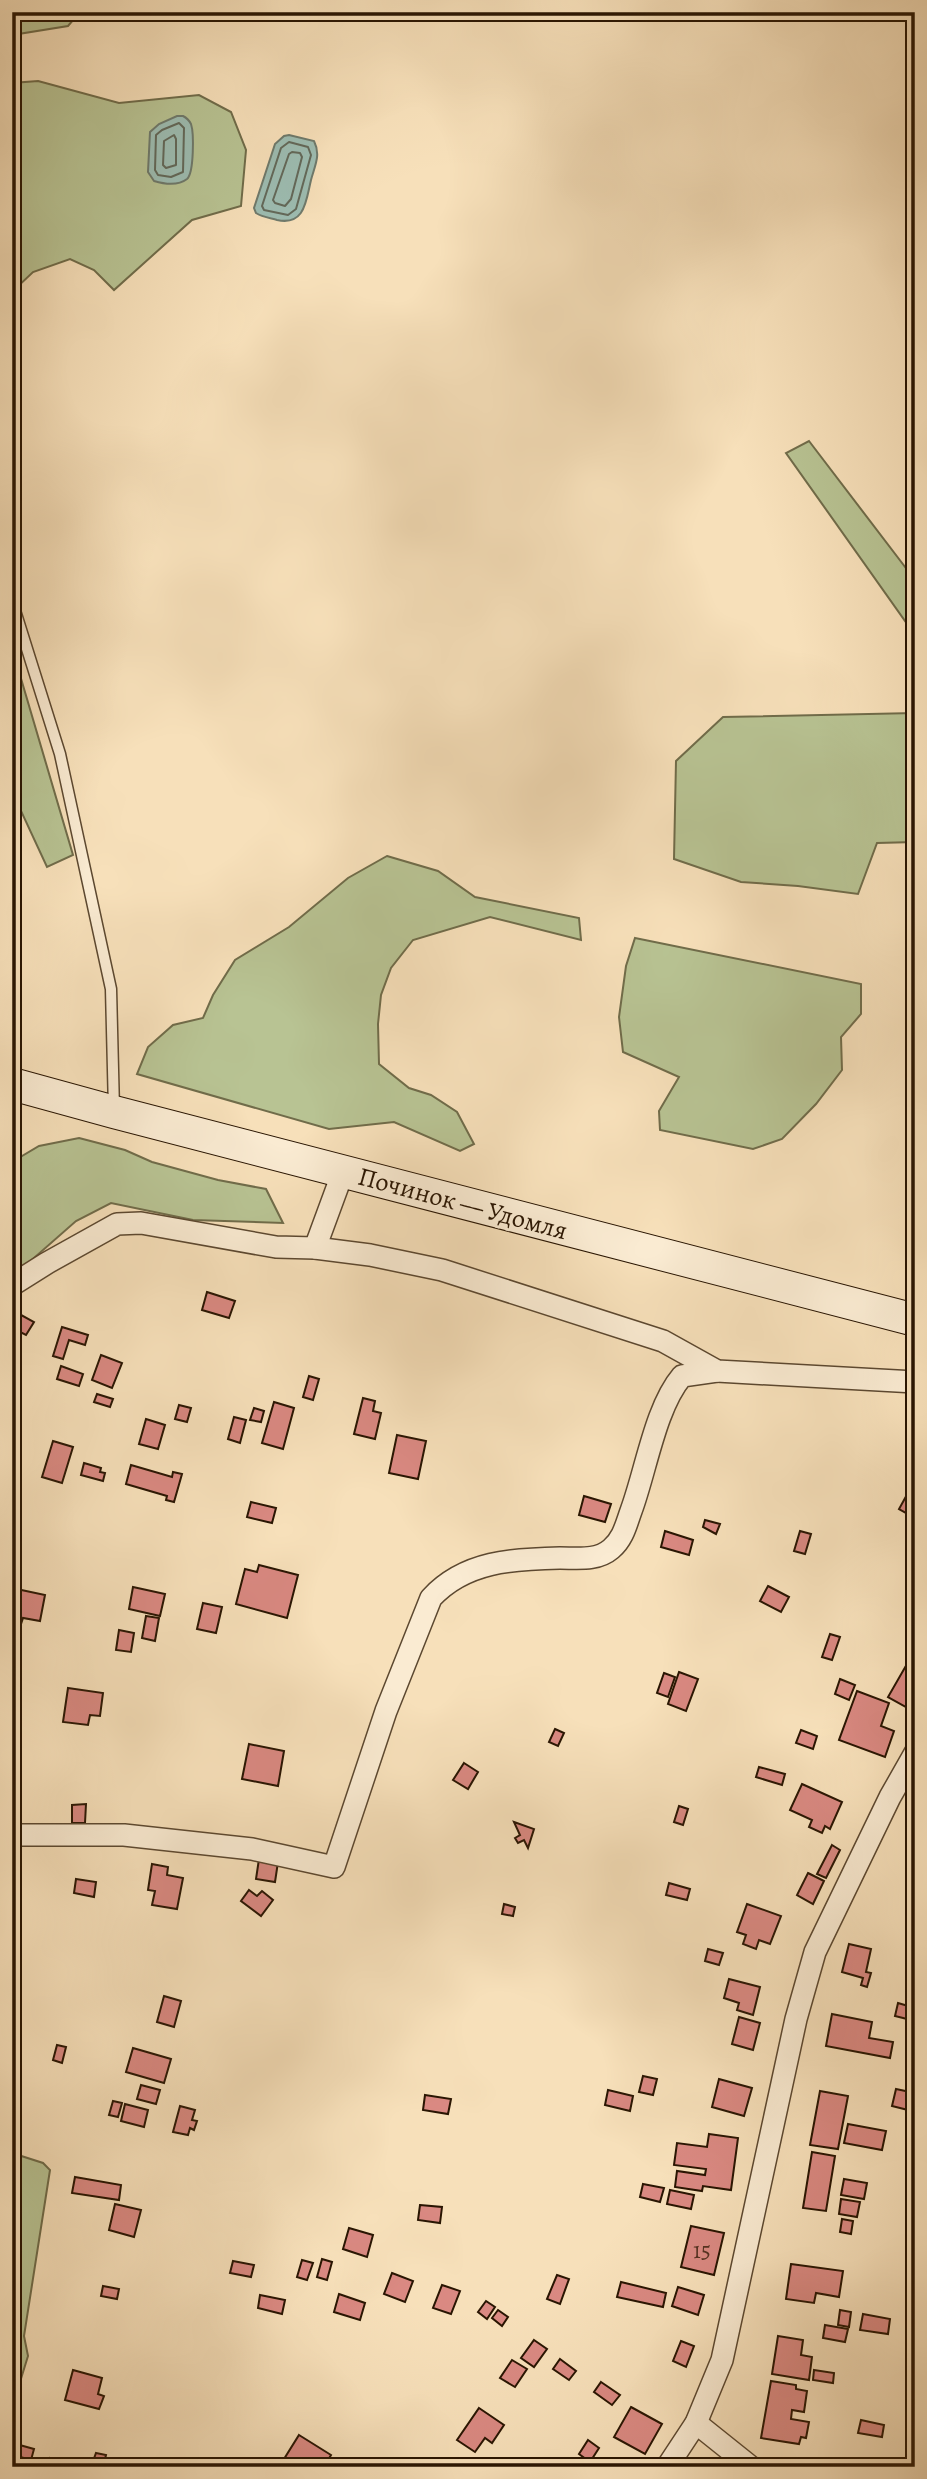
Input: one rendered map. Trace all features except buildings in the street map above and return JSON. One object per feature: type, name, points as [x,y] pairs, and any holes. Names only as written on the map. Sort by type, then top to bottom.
[{"type":"main road","name":"Починок — Удомля","points":[[12,1084],[915,1320]]},
{"type":"street","points":[[315,1248],[343,1172]]},
{"type":"street","points":[[12,1285],[117,1224],[141,1223],[276,1247],[315,1248],[370,1255],[442,1270],[663,1341],[717,1371]]},
{"type":"street","points":[[12,1835],[124,1835],[252,1849],[334,1867],[386,1711],[431,1598],[456,1576],[479,1567],[527,1559],[595,1558],[610,1550],[621,1538],[670,1390],[681,1376],[717,1371],[915,1382]]},
{"type":"street","points":[[667,2467],[696,2423],[722,2360],[796,2019],[815,1952],[890,1797],[915,1753]]},
{"type":"street","points":[[696,2423],[751,2467]]},
{"type":"lane","points":[[12,601],[60,754],[111,989],[114,1112]]},
{"type":"green space","points":[[12,12],[80,12],[68,26],[12,35]]},
{"type":"green space","points":[[38,81],[119,103],[199,95],[231,112],[246,150],[241,206],[192,220],[114,290],[94,270],[70,259],[33,272],[12,292],[12,83]]},
{"type":"green space","points":[[809,441],[915,580],[915,635],[786,453]]},
{"type":"green space","points":[[12,648],[73,855],[47,867],[21,811],[12,781]]},
{"type":"green space","points":[[915,713],[915,842],[877,843],[858,894],[741,882],[674,859],[676,761],[723,717]]},
{"type":"green space","points":[[387,856],[438,871],[475,897],[579,918],[581,940],[490,917],[413,940],[391,968],[381,995],[378,1024],[379,1064],[409,1088],[431,1095],[457,1112],[474,1144],[460,1151],[394,1122],[329,1129],[137,1074],[148,1047],[173,1025],[203,1018],[213,995],[235,960],[289,927],[348,878]]},
{"type":"green space","points":[[635,938],[861,984],[861,1014],[841,1037],[842,1070],[816,1104],[782,1139],[753,1149],[660,1130],[659,1111],[679,1077],[623,1052],[619,1017],[626,966]]},
{"type":"green space","points":[[79,1138],[218,1180],[266,1189],[283,1223],[193,1220],[111,1203],[76,1221],[26,1265],[12,1271],[12,1162],[39,1146]]},
{"type":"green space","points":[[12,2153],[43,2163],[50,2170],[24,2336],[28,2356],[12,2408]]},
{"type":"water","points":[[177,116],[187,118],[191,124],[193,153],[189,175],[187,179],[175,183],[154,181],[148,172],[150,132],[159,124]]},
{"type":"water","points":[[289,135],[314,141],[317,156],[303,210],[299,216],[286,221],[261,216],[254,208],[275,144]]}]
